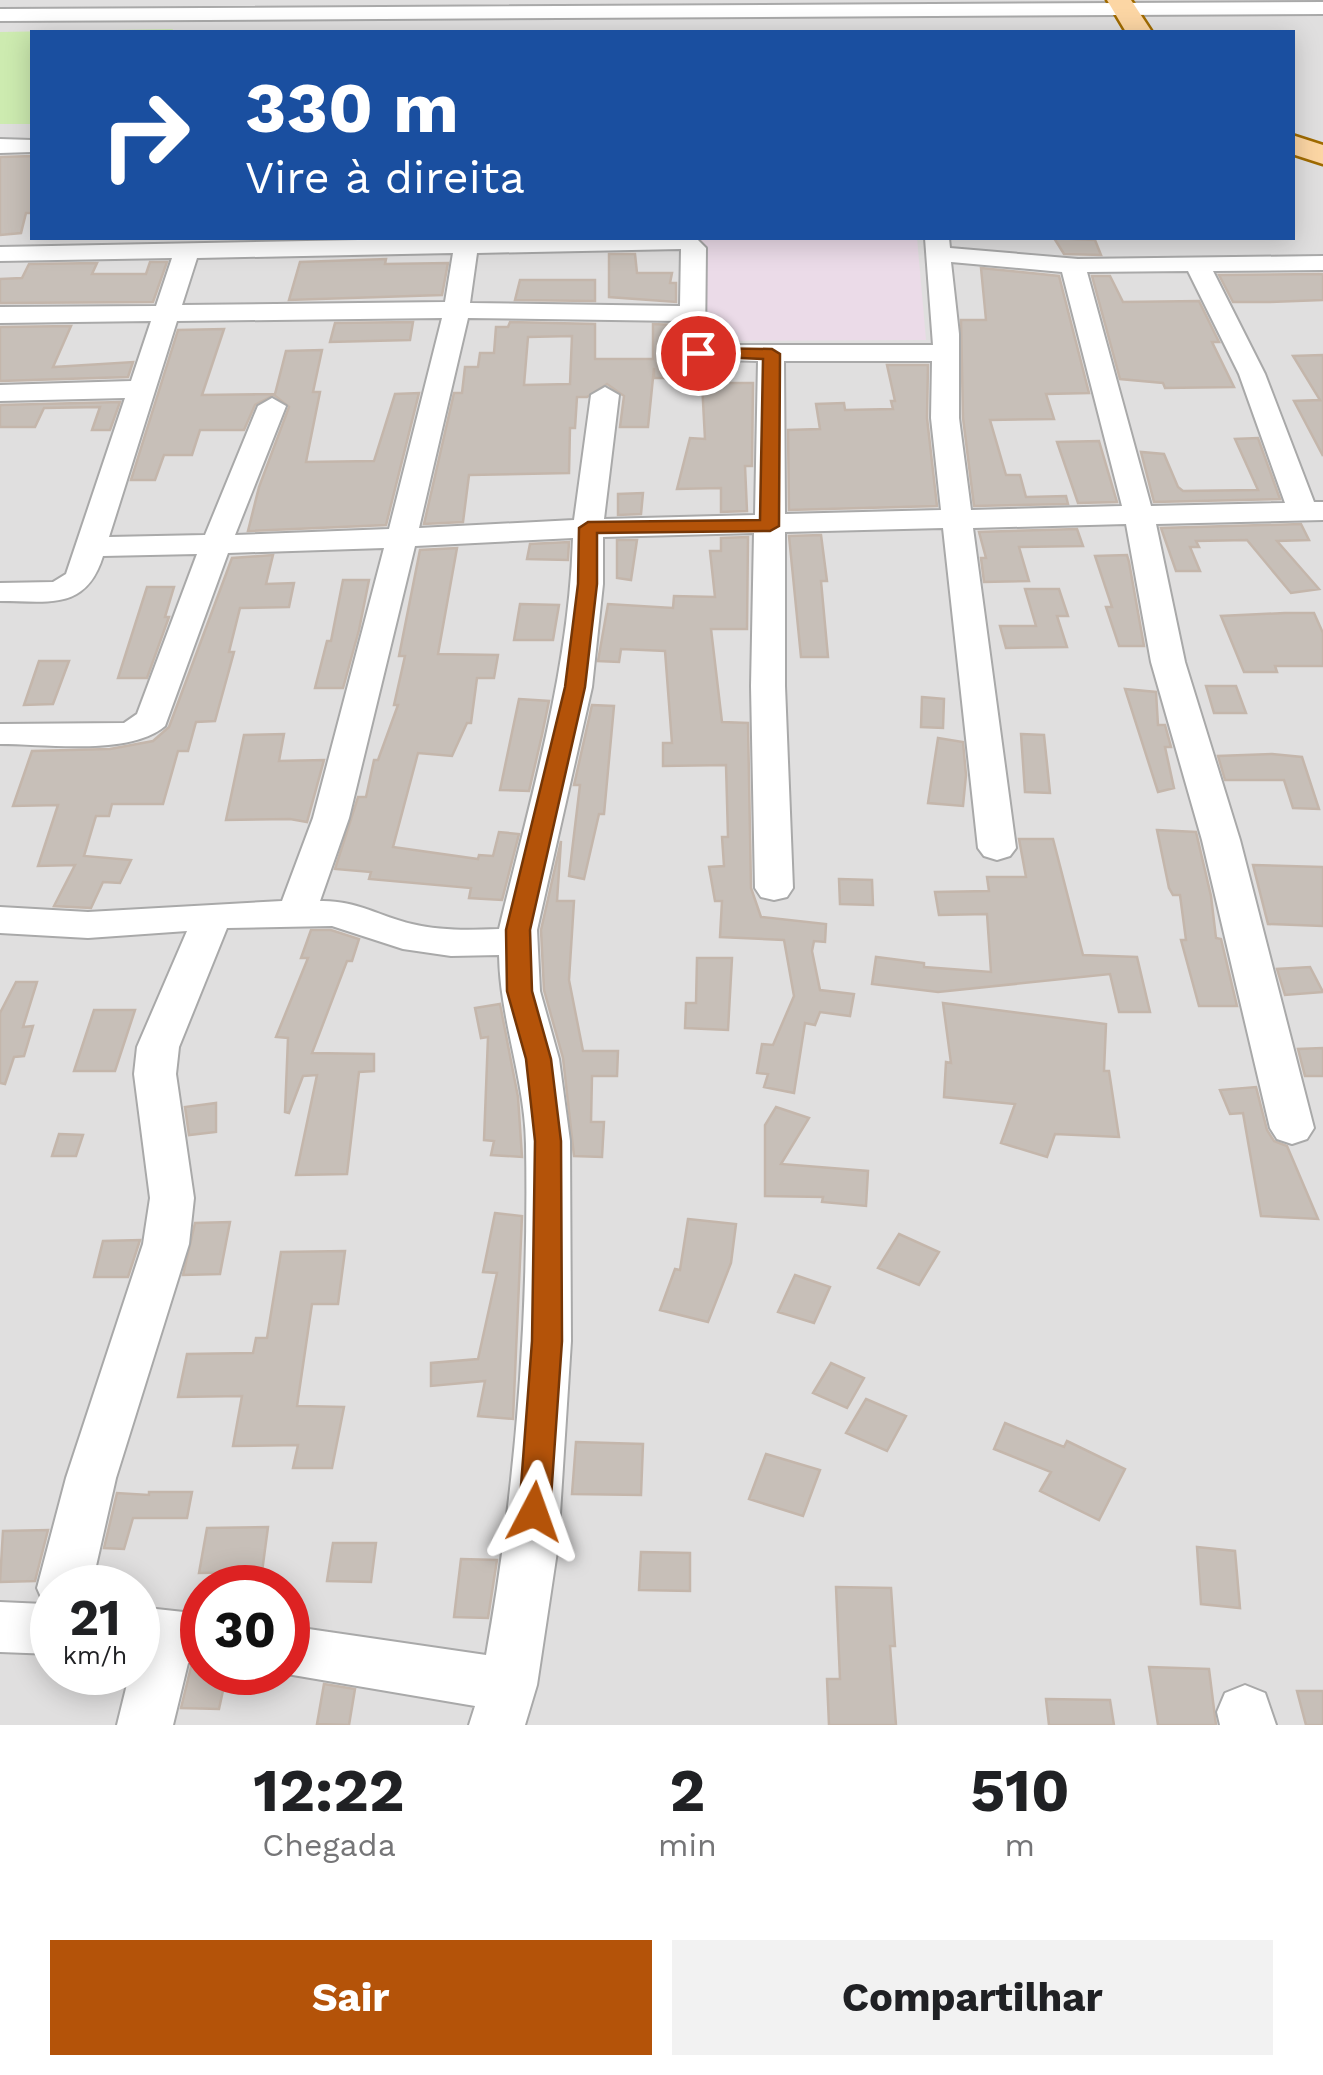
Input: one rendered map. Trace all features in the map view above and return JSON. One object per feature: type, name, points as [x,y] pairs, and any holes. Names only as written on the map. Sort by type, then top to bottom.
[{"type":"main road","points":[[1110,10],[1136,30]]},
{"type":"main road","points":[[1295,130],[1323,144]]},
{"type":"main road","points":[[1295,144],[1323,144]]},
{"type":"street","points":[[883,5],[889,30]]},
{"type":"street","points":[[0,15],[188,7],[421,15],[660,6],[1110,10],[1308,5],[1323,31]]},
{"type":"street","points":[[175,30],[188,7]]},
{"type":"street","points":[[0,146],[30,146]]},
{"type":"street","points":[[0,254],[44,245],[188,250],[373,242],[686,240],[694,248],[692,348],[698,353],[946,353]]},
{"type":"street","points":[[297,912],[331,818],[456,310],[466,244]]},
{"type":"street","points":[[997,848],[945,418],[946,353],[938,246],[1078,266],[1323,264]]},
{"type":"street","points":[[0,592],[60,591],[80,580],[188,250]]},
{"type":"street","points":[[90,547],[588,528],[1313,512],[1252,374],[1197,264]]},
{"type":"street","points":[[1078,266],[1074,271],[1139,516],[1168,662],[1220,840],[1292,1128]]},
{"type":"street","points":[[0,315],[456,310],[693,314]]},
{"type":"street","points":[[772,354],[768,686],[774,888]]},
{"type":"street","points":[[0,393],[141,389]]},
{"type":"street","points":[[310,1657],[503,1705],[532,1546],[547,1321],[548,1141],[538,1059],[520,991],[518,942],[536,842],[575,687],[587,584],[588,528],[605,394]]},
{"type":"street","points":[[0,734],[128,733],[153,719],[272,406]]},
{"type":"street","points":[[0,920],[88,925],[297,912],[356,916],[403,936],[451,943],[518,942]]},
{"type":"street","points":[[70,1565],[91,1478],[166,1244],[172,1198],[155,1074],[158,1047],[213,916]]},
{"type":"street","points":[[0,1627],[30,1628]]},
{"type":"street","points":[[145,1725],[169,1635]]},
{"type":"shaded area","points":[[0,0],[1323,0],[1323,1725],[0,1725]]},
{"type":"shaded area","points":[[691,240],[917,240],[926,340],[701,341]]},
{"type":"green space","points":[[30,31],[30,124],[0,124],[0,32]]},
{"type":"building","points":[[30,156],[30,213],[26,213],[21,233],[0,235],[0,157]]},
{"type":"building","points":[[1055,240],[1095,240],[1101,255],[1064,254]]},
{"type":"building","points":[[609,254],[635,254],[637,273],[672,273],[670,283],[676,283],[676,302],[609,297]]},
{"type":"building","points":[[386,259],[385,264],[448,263],[442,295],[289,300],[300,262]]},
{"type":"building","points":[[150,262],[167,262],[153,302],[0,303],[0,279],[22,278],[29,264],[97,263],[92,274],[146,274]]},
{"type":"building","points":[[981,268],[1059,276],[1089,393],[1046,394],[1054,419],[990,420],[1006,475],[1020,475],[1026,497],[1066,496],[1068,504],[974,506],[963,418],[961,320],[986,320]]},
{"type":"building","points":[[1323,274],[1323,300],[1270,302],[1233,302],[1219,275]]},
{"type":"building","points":[[1092,276],[1110,276],[1123,302],[1199,301],[1219,342],[1212,342],[1234,387],[1165,388],[1163,383],[1120,379]]},
{"type":"building","points":[[520,280],[595,280],[595,301],[515,300]]},
{"type":"building","points":[[413,322],[410,340],[330,342],[335,323]]},
{"type":"building","points":[[510,322],[595,324],[595,359],[653,359],[653,324],[676,325],[675,348],[682,356],[684,378],[654,378],[654,368],[648,427],[620,427],[624,396],[607,384],[587,397],[577,397],[575,428],[570,428],[569,473],[469,475],[463,522],[424,524],[454,393],[462,393],[465,367],[478,367],[480,353],[494,353],[496,327],[508,327]],"holes":[[[572,336],[570,384],[524,385],[528,337]]]},
{"type":"building","points":[[71,326],[53,367],[133,362],[128,377],[0,381],[0,327]]},
{"type":"building","points":[[224,329],[202,395],[275,394],[286,351],[322,350],[313,392],[320,392],[306,462],[374,461],[395,394],[419,393],[386,525],[248,531],[259,487],[289,407],[274,395],[255,405],[244,430],[200,430],[192,455],[164,455],[155,480],[131,480],[178,330]]},
{"type":"building","points":[[1323,355],[1323,456],[1294,401],[1320,400],[1293,356]]},
{"type":"building","points":[[887,365],[928,365],[927,418],[937,506],[789,510],[788,430],[820,429],[816,404],[844,403],[845,410],[893,409],[891,401],[895,401]]},
{"type":"building","points":[[702,383],[753,383],[752,466],[745,466],[747,511],[721,512],[721,488],[677,489],[690,438],[705,439]]},
{"type":"building","points":[[120,402],[110,430],[92,430],[100,407],[44,408],[35,427],[0,427],[0,405]]},
{"type":"building","points":[[1258,438],[1280,499],[1154,502],[1141,452],[1164,454],[1183,491],[1258,490],[1235,439]]},
{"type":"building","points":[[1099,441],[1117,502],[1078,503],[1057,442]]},
{"type":"building","points":[[643,493],[641,514],[618,515],[618,494]]},
{"type":"building","points":[[1301,524],[1309,540],[1277,541],[1319,589],[1291,593],[1247,540],[1196,541],[1199,547],[1190,547],[1200,571],[1176,571],[1161,528]]},
{"type":"building","points":[[1077,529],[1083,546],[1019,547],[1029,581],[984,582],[981,558],[986,558],[979,532]]},
{"type":"building","points":[[821,535],[827,581],[821,581],[828,657],[801,657],[789,536]]},
{"type":"building","points":[[748,537],[747,629],[711,629],[722,722],[748,723],[751,888],[761,917],[826,924],[825,942],[814,941],[812,951],[820,990],[854,994],[850,1016],[820,1012],[815,1025],[805,1023],[794,1093],[764,1087],[768,1074],[757,1073],[762,1044],[773,1045],[794,996],[784,940],[720,937],[722,901],[715,901],[709,867],[724,866],[722,837],[728,837],[726,765],[663,766],[663,743],[672,743],[665,651],[621,649],[619,662],[598,661],[608,604],[673,608],[674,596],[715,597],[710,551],[721,551],[721,538]]},
{"type":"building","points":[[617,540],[637,540],[631,580],[617,578]]},
{"type":"building","points":[[569,542],[568,560],[527,559],[530,544]]},
{"type":"building","points":[[457,548],[438,654],[498,655],[494,678],[477,678],[471,723],[467,723],[452,756],[418,753],[393,847],[478,859],[479,855],[493,856],[499,832],[519,834],[502,900],[469,898],[471,888],[369,879],[371,872],[335,869],[358,797],[366,797],[374,760],[378,760],[398,705],[394,705],[405,656],[399,656],[420,550]]},
{"type":"building","points":[[273,555],[266,584],[294,583],[289,607],[240,608],[229,652],[234,652],[215,721],[196,722],[188,751],[178,751],[163,804],[112,804],[109,816],[96,816],[84,856],[131,860],[120,883],[103,882],[91,908],[54,906],[75,865],[38,866],[58,805],[13,806],[32,751],[110,749],[153,741],[169,727],[232,558]]},
{"type":"building","points":[[1127,555],[1144,646],[1119,646],[1106,607],[1112,607],[1095,556]]},
{"type":"building","points":[[343,580],[369,580],[359,630],[343,688],[315,688],[327,641],[331,641]]},
{"type":"building","points":[[147,587],[174,587],[165,617],[169,617],[147,678],[118,678]]},
{"type":"building","points":[[1025,589],[1059,589],[1068,616],[1057,616],[1067,647],[1006,648],[1000,626],[1036,626]]},
{"type":"building","points":[[520,604],[559,605],[553,640],[514,640]]},
{"type":"building","points":[[1314,613],[1323,633],[1323,666],[1275,666],[1277,672],[1244,672],[1221,616]]},
{"type":"building","points":[[39,661],[69,661],[53,704],[24,705]]},
{"type":"building","points":[[1206,686],[1236,686],[1246,713],[1214,713]]},
{"type":"building","points":[[1125,689],[1156,692],[1158,725],[1165,725],[1171,747],[1165,747],[1174,788],[1158,792]]},
{"type":"building","points":[[922,697],[944,699],[943,728],[921,727]]},
{"type":"building","points":[[519,699],[549,701],[529,791],[500,790]]},
{"type":"building","points":[[592,705],[614,706],[604,814],[599,814],[584,879],[569,876],[580,785],[574,785]]},
{"type":"building","points":[[284,734],[279,761],[324,760],[307,822],[226,820],[244,735]]},
{"type":"building","points":[[1021,734],[1044,735],[1050,793],[1025,792]]},
{"type":"building","points":[[938,738],[963,742],[963,806],[928,803]]},
{"type":"building","points":[[1218,756],[1302,757],[1319,809],[1293,808],[1284,780],[1225,780]]},
{"type":"building","points":[[1157,830],[1196,832],[1216,938],[1221,939],[1237,1006],[1199,1006],[1181,940],[1186,940],[1180,895],[1173,895],[1169,888]]},
{"type":"building","points":[[1019,839],[1053,839],[1083,955],[1137,957],[1150,1012],[1119,1012],[1110,974],[938,992],[872,984],[876,957],[924,963],[924,967],[991,972],[987,914],[939,915],[935,892],[989,891],[987,877],[1026,877]]},
{"type":"building","points":[[561,841],[557,901],[574,901],[569,980],[583,1051],[618,1051],[617,1076],[592,1076],[591,1122],[604,1122],[602,1157],[574,1156],[563,1058],[544,990],[541,930]]},
{"type":"building","points":[[1253,865],[1323,867],[1323,926],[1268,924]]},
{"type":"building","points":[[839,879],[872,880],[873,905],[840,904]]},
{"type":"building","points":[[311,930],[331,930],[359,939],[312,1053],[374,1054],[374,1071],[359,1072],[347,1174],[296,1175],[317,1075],[303,1076],[289,1113],[285,1112],[288,1038],[276,1037],[308,958],[301,958]]},
{"type":"building","points":[[697,958],[732,958],[728,1030],[685,1028],[686,1003],[696,1003]]},
{"type":"building","points":[[1310,967],[1323,992],[1285,995],[1277,969]]},
{"type":"building","points":[[16,982],[37,982],[23,1027],[33,1026],[24,1056],[14,1057],[5,1084],[0,1083],[0,1013]]},
{"type":"building","points":[[943,1003],[1106,1024],[1104,1071],[1109,1071],[1119,1137],[1055,1134],[1047,1157],[1001,1143],[1015,1104],[944,1097],[946,1062],[951,1063]]},
{"type":"building","points":[[500,1004],[518,1097],[522,1157],[491,1155],[494,1141],[484,1140],[488,1037],[481,1038],[475,1008]]},
{"type":"building","points":[[94,1010],[135,1010],[115,1071],[74,1071]]},
{"type":"building","points":[[1323,1048],[1323,1076],[1305,1076],[1298,1049]]},
{"type":"building","points":[[1256,1087],[1267,1130],[1274,1141],[1287,1146],[1318,1219],[1261,1216],[1243,1113],[1230,1114],[1220,1090]]},
{"type":"building","points":[[216,1103],[216,1132],[189,1135],[185,1107]]},
{"type":"building","points":[[776,1107],[809,1118],[781,1164],[868,1171],[866,1206],[822,1202],[823,1197],[765,1196],[765,1125]]},
{"type":"building","points":[[59,1134],[83,1135],[76,1156],[52,1156]]},
{"type":"building","points":[[495,1213],[522,1216],[513,1419],[478,1416],[485,1381],[431,1386],[431,1363],[478,1359],[497,1273],[483,1272]]},
{"type":"building","points":[[688,1219],[736,1224],[731,1263],[708,1322],[660,1310],[675,1269],[680,1270]]},
{"type":"building","points":[[230,1222],[220,1274],[183,1275],[195,1223]]},
{"type":"building","points":[[899,1234],[939,1252],[919,1285],[878,1268]]},
{"type":"building","points":[[140,1240],[128,1277],[94,1277],[103,1241]]},
{"type":"building","points":[[345,1251],[338,1304],[312,1304],[297,1406],[344,1407],[332,1468],[293,1468],[298,1445],[233,1446],[242,1396],[178,1397],[187,1354],[253,1353],[256,1338],[267,1338],[281,1252]]},
{"type":"building","points":[[795,1275],[830,1287],[814,1323],[778,1312]]},
{"type":"building","points":[[831,1363],[864,1378],[847,1408],[813,1393]]},
{"type":"building","points":[[866,1399],[906,1416],[887,1451],[846,1433]]},
{"type":"building","points":[[1005,1423],[1064,1447],[1067,1441],[1125,1469],[1099,1520],[1040,1491],[1051,1472],[994,1449]]},
{"type":"building","points":[[576,1442],[643,1444],[641,1495],[572,1494]]},
{"type":"building","points":[[766,1454],[820,1470],[803,1516],[749,1499]]},
{"type":"building","points":[[192,1492],[187,1518],[133,1518],[124,1549],[104,1548],[117,1493]]},
{"type":"building","points":[[268,1527],[263,1565],[200,1565],[207,1528]]},
{"type":"building","points":[[48,1530],[39,1565],[30,1565],[30,1581],[0,1582],[3,1531]]},
{"type":"building","points":[[333,1543],[376,1543],[371,1582],[327,1581]]},
{"type":"building","points":[[1197,1547],[1235,1551],[1240,1608],[1201,1604]]},
{"type":"building","points":[[641,1552],[690,1553],[690,1591],[639,1590]]},
{"type":"building","points":[[461,1559],[497,1560],[488,1618],[454,1617]]},
{"type":"building","points":[[836,1587],[891,1588],[895,1646],[890,1646],[896,1725],[829,1725],[827,1679],[840,1679]]},
{"type":"building","points":[[1149,1667],[1209,1669],[1216,1725],[1158,1725]]},
{"type":"building","points":[[324,1684],[355,1689],[349,1725],[317,1724]]},
{"type":"building","points":[[1297,1691],[1323,1691],[1323,1725],[1306,1725]]},
{"type":"building","points":[[184,1695],[222,1695],[219,1709],[181,1708]]},
{"type":"building","points":[[1046,1699],[1110,1700],[1114,1725],[1049,1725]]},
{"type":"route","points":[[534,1512],[547,1341],[548,1141],[538,1059],[520,991],[518,930],[575,687],[587,584],[588,528],[770,526],[772,354],[698,353]]}]
